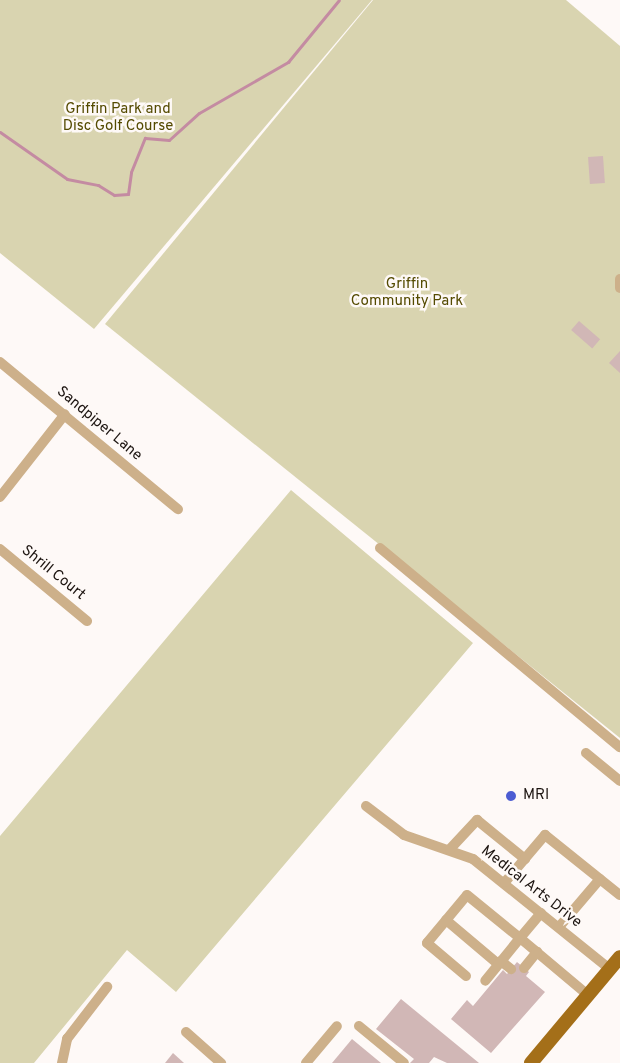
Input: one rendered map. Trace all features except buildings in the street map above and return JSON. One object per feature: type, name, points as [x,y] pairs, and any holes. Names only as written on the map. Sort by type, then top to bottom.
[{"type":"main road","points":[[531,1063],[620,957]]},
{"type":"street","points":[[620,279],[620,288]]},
{"type":"street","name":"Sandpiper Lane","points":[[0,362],[178,509]]},
{"type":"street","points":[[0,497],[65,414]]},
{"type":"street","points":[[380,548],[620,747]]},
{"type":"street","name":"Shrill Court","points":[[0,549],[87,621]]},
{"type":"street","points":[[586,753],[620,781]]},
{"type":"street","name":"Medical Arts Drive","points":[[366,806],[404,835],[450,849],[473,859],[505,882],[610,969]]},
{"type":"street","points":[[450,849],[477,819],[525,859]]},
{"type":"street","points":[[505,882],[545,835],[620,895]]},
{"type":"street","points":[[559,927],[600,879]]},
{"type":"street","points":[[466,976],[428,943],[467,895],[588,995]]},
{"type":"street","points":[[485,981],[541,913]]},
{"type":"street","points":[[446,920],[511,969]]},
{"type":"street","points":[[524,968],[537,952]]},
{"type":"street","points":[[62,1063],[67,1039],[107,987]]},
{"type":"street","points":[[306,1063],[337,1026]]},
{"type":"street","points":[[359,1026],[404,1063]]},
{"type":"street","points":[[186,1032],[222,1063]]},
{"type":"green space","name":"Griffin Park and Disc Golf Course","points":[[0,0],[372,0],[94,329],[0,253]]},
{"type":"green space","name":"Griffin Community Park","points":[[373,0],[566,0],[620,46],[620,738],[105,324]]},
{"type":"green space","points":[[291,490],[473,643],[176,992],[127,950],[34,1063],[0,1063],[0,836]]},
{"type":"waterway","points":[[0,132],[67,179],[98,185],[114,195],[128,194],[131,172],[145,138],[169,140],[199,113],[288,62],[339,0]]},
{"type":"place","name":"MRI","points":[[511,796]]}]
